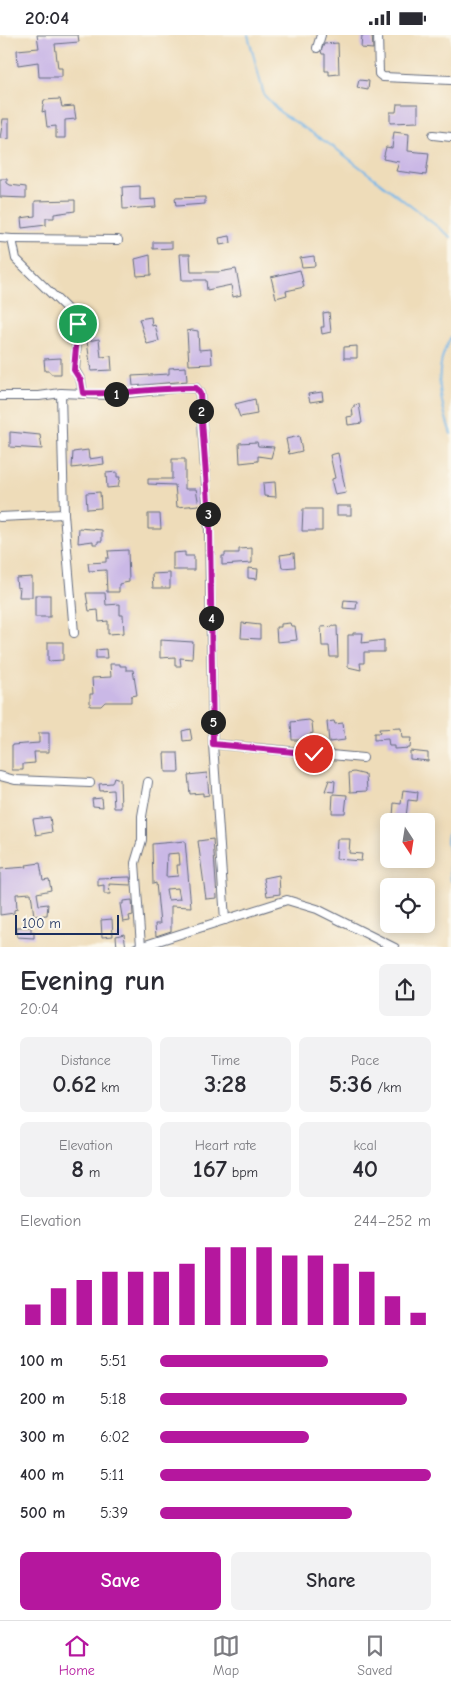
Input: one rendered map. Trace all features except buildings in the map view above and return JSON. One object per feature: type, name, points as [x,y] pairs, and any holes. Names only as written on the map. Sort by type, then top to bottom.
[{"type":"street","points":[[316,48],[321,35]]},
{"type":"street","points":[[378,35],[379,74],[383,77],[451,80]]},
{"type":"street","points":[[433,135],[451,137]]},
{"type":"street","points":[[0,239],[118,240]]},
{"type":"street","points":[[12,239],[16,259],[69,311],[78,324],[74,370],[81,381],[83,393]]},
{"type":"street","points":[[0,396],[61,393],[111,395],[175,388],[196,388],[200,394],[210,529],[213,744],[225,920]]},
{"type":"street","points":[[61,393],[64,514],[74,633]]},
{"type":"street","points":[[0,517],[64,514]]},
{"type":"street","points":[[213,744],[364,758]]},
{"type":"street","points":[[0,776],[15,780],[90,783]]},
{"type":"street","points":[[148,782],[142,816],[142,840],[135,863],[139,947],[287,901],[317,909],[395,947]]},
{"type":"waterway","points":[[248,35],[264,95],[280,112],[335,148],[451,237]]},
{"type":"waterway","points":[[451,337],[441,361],[440,373],[441,397],[451,434]]},
{"type":"waterway","points":[[451,819],[447,840],[451,881]]},
{"type":"route","points":[[78,324],[74,370],[81,381],[83,393],[111,395],[175,388],[196,388],[200,394],[210,529],[213,744],[314,754]]}]
